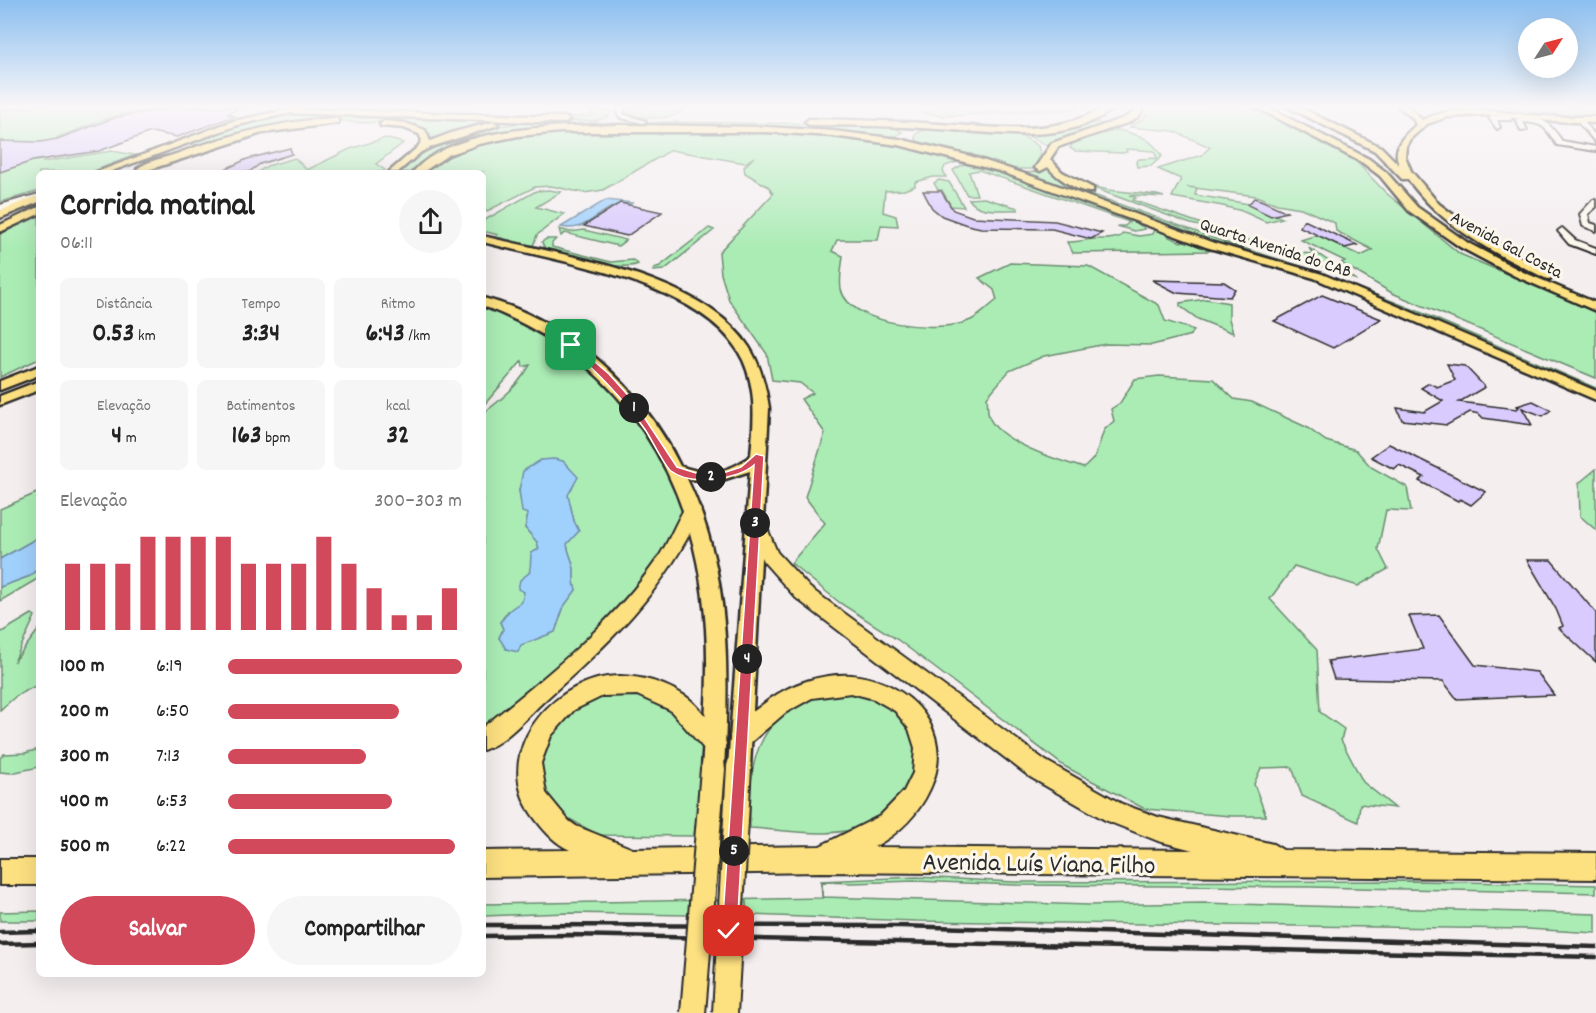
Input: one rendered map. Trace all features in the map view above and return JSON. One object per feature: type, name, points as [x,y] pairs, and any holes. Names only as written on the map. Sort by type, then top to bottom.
[{"type":"highway","points":[[486,737],[597,642],[637,601],[673,552],[692,510]]},
{"type":"highway","points":[[755,521],[770,556],[803,593],[1038,769],[1114,812],[1158,829],[1307,865]]},
{"type":"highway","points":[[742,736],[778,707],[801,693],[818,687],[838,684],[861,685],[894,698],[909,709],[919,723],[926,740],[928,756],[926,770],[912,798],[889,824],[821,859]]},
{"type":"highway","points":[[636,862],[587,845],[560,830],[542,812],[531,792],[531,750],[538,733],[551,716],[570,701],[607,686],[647,686],[681,704],[697,718],[714,744]]},
{"type":"highway","name":"Avenida Luís Viana Filho","points":[[486,864],[821,859],[1596,866]]},
{"type":"highway","points":[[0,872],[36,872]]},
{"type":"main road","points":[[107,170],[152,153]]},
{"type":"main road","points":[[138,170],[188,153]]},
{"type":"main road","points":[[395,170],[416,153]]},
{"type":"main road","points":[[421,170],[448,153]]},
{"type":"main road","points":[[946,153],[1007,171],[1037,170],[1044,166],[1050,153]]},
{"type":"main road","name":"Quarta Avenida do CAB","points":[[1044,153],[1059,174],[1081,187],[1197,229],[1328,272],[1596,384]]},
{"type":"main road","name":"Avenida Gal Costa","points":[[1352,153],[1383,174],[1413,209],[1454,239],[1519,274],[1596,307]]},
{"type":"main road","points":[[1370,153],[1383,174]]},
{"type":"main road","points":[[1382,153],[1417,188]]},
{"type":"main road","name":"Avenida Gal Costa","points":[[1401,153],[1401,158],[1417,188],[1438,210],[1476,237],[1518,261],[1596,296]]},
{"type":"main road","name":"Quarta Avenida do CAB","points":[[1007,171],[1210,245],[1318,276],[1596,396]]},
{"type":"main road","points":[[0,215],[36,198]]},
{"type":"main road","points":[[0,229],[36,211]]},
{"type":"main road","points":[[486,239],[611,271],[655,286],[713,318],[742,348],[759,386],[762,408],[725,1013]]},
{"type":"main road","points":[[486,246],[507,245]]},
{"type":"main road","points":[[486,303],[520,314],[539,325],[589,360],[606,376],[641,417],[674,469],[692,510],[705,558],[714,607],[716,654],[713,769],[693,1013]]},
{"type":"main road","points":[[0,386],[36,371]]},
{"type":"main road","points":[[0,401],[36,386]]},
{"type":"main road","points":[[674,469],[696,476],[721,477],[744,469],[759,456]]},
{"type":"street","points":[[0,208],[36,198]]},
{"type":"street","points":[[1596,202],[1584,214],[1586,224],[1596,228]]},
{"type":"street","points":[[1562,231],[1572,242],[1596,251]]},
{"type":"green space","points":[[0,153],[48,153],[43,162],[98,153],[135,155],[96,170],[36,170],[36,192],[0,202]]},
{"type":"green space","points":[[341,153],[390,153],[376,164],[385,170],[307,170]]},
{"type":"green space","points":[[424,153],[444,153],[434,156],[416,170],[402,170]]},
{"type":"green space","points":[[457,153],[665,153],[603,190],[584,193],[551,186],[535,187],[486,212],[486,170],[429,170]]},
{"type":"green space","points":[[690,153],[929,153],[960,161],[945,166],[943,171],[946,177],[933,177],[915,182],[915,186],[904,190],[885,191],[883,212],[896,216],[898,226],[881,225],[878,240],[837,240],[832,251],[843,256],[841,289],[848,302],[878,319],[919,326],[940,326],[971,320],[997,300],[994,290],[979,278],[1010,263],[1088,266],[1159,305],[1165,321],[1194,330],[1191,335],[1152,345],[1106,344],[1044,356],[1009,371],[987,397],[989,417],[1005,435],[1031,449],[1084,468],[1095,457],[1104,430],[1114,421],[1111,409],[1120,403],[1135,379],[1159,376],[1213,379],[1234,399],[1252,402],[1306,427],[1326,441],[1356,450],[1371,467],[1407,487],[1411,511],[1386,510],[1378,549],[1388,569],[1358,586],[1294,566],[1270,599],[1317,650],[1320,712],[1344,729],[1341,740],[1363,782],[1395,808],[1360,804],[1358,822],[1302,796],[1292,767],[1261,768],[1254,784],[1266,816],[1231,816],[1145,809],[1064,766],[898,640],[840,603],[791,563],[825,523],[805,497],[825,433],[801,399],[813,393],[800,383],[772,380],[767,354],[729,300],[721,274],[719,252],[773,194],[769,187],[745,173],[744,167],[754,157],[745,163]]},
{"type":"green space","points":[[956,153],[1040,153],[1043,162],[1032,169],[1007,169]]},
{"type":"green space","points":[[1155,153],[1160,153],[1162,156],[1151,166],[1137,167],[1136,162],[1139,159],[1157,158]]},
{"type":"green space","points":[[1343,153],[1353,158],[1385,192],[1460,254],[1596,312],[1596,378],[1392,293],[1341,263],[1345,261],[1301,240],[1317,235],[1361,256],[1373,250],[1336,231],[1335,223],[1301,208],[1277,204],[1256,196],[1197,188],[1195,195],[1249,204],[1282,218],[1266,222],[1242,211],[1172,197],[1181,179],[1158,169],[1202,155]]},
{"type":"green space","points":[[295,158],[307,170],[261,170],[267,166]]},
{"type":"green space","points":[[964,164],[1058,192],[1115,214],[1145,229],[1134,231],[1117,226],[1125,226],[1129,222],[979,170],[969,172],[977,195],[967,195],[953,170]]},
{"type":"green space","points":[[1049,169],[1069,184],[1091,194],[1233,245],[1310,269],[1420,312],[1596,388],[1596,393],[1325,277],[1278,261],[1217,245],[1021,174]]},
{"type":"green space","points":[[939,180],[949,182],[964,207],[951,206],[942,190],[938,190],[934,183]]},
{"type":"green space","points":[[1083,184],[1108,190],[1164,197],[1129,195],[1136,198],[1133,200],[1225,232],[1191,224]]},
{"type":"green space","points":[[536,191],[561,192],[536,207],[564,214],[537,235],[533,246],[486,232],[486,219]]},
{"type":"green space","points":[[984,198],[1018,208],[1018,210],[985,209],[973,204],[969,199]]},
{"type":"green space","points":[[36,216],[36,360],[0,377],[0,234]]},
{"type":"green space","points":[[709,228],[714,230],[664,270],[653,271],[654,268],[660,266]]},
{"type":"green space","points":[[559,229],[570,232],[584,230],[626,240],[618,246],[565,233],[561,236]]},
{"type":"green space","points":[[1155,229],[1181,242],[1185,240],[1210,251],[1073,253],[1067,242],[1112,239],[1123,233],[1139,236],[1153,234]]},
{"type":"green space","points":[[1236,236],[1286,252],[1313,254],[1309,248],[1357,280],[1319,265],[1233,238]]},
{"type":"green space","points":[[546,239],[556,239],[552,247],[611,262],[633,260],[638,264],[606,265],[565,257],[546,249],[542,242]]},
{"type":"green space","points":[[1206,299],[1229,303],[1229,319],[1233,333],[1198,319],[1180,306],[1180,303]]},
{"type":"green space","points":[[486,303],[514,315],[523,325],[580,352],[566,353],[589,360],[631,404],[692,510],[663,568],[486,737],[486,411],[521,379],[530,365],[523,367],[522,361],[486,403]],"holes":[[[541,460],[568,495],[578,531],[567,544],[576,590],[564,606],[555,632],[521,645],[499,638],[503,629],[500,622],[508,611],[518,606],[523,600],[531,565],[539,549],[537,542],[525,528],[528,514],[521,502],[519,490],[533,466]]]},
{"type":"green space","points":[[1596,469],[1596,530],[1580,516],[1579,483]]},
{"type":"green space","points":[[36,493],[36,539],[0,559],[0,509]]},
{"type":"green space","points":[[36,570],[36,580],[0,601],[0,587],[30,576]]},
{"type":"green space","points":[[32,614],[35,616],[14,662],[36,633],[36,686],[16,696],[0,710],[0,633]]},
{"type":"green space","points":[[840,691],[865,694],[880,700],[901,717],[912,732],[917,747],[917,762],[906,791],[882,815],[855,829],[810,833],[750,828],[752,772],[763,739],[786,711],[804,700]]},
{"type":"green space","points":[[627,693],[660,701],[685,719],[702,744],[703,761],[694,836],[598,835],[568,818],[548,798],[541,783],[540,765],[547,735],[569,711],[596,696]]},
{"type":"green space","points":[[36,750],[36,768],[11,773],[0,772],[0,758],[4,754]]},
{"type":"green space","points":[[917,877],[1014,882],[1414,881],[1596,885],[1596,893],[1311,887],[1015,885],[915,881],[822,882],[823,897],[1089,905],[1203,903],[1596,914],[1596,933],[1527,929],[916,921],[747,915],[746,900],[691,902],[689,915],[568,913],[486,916],[486,904],[822,898],[821,881]]},
{"type":"green space","points":[[36,911],[36,921],[0,921],[0,912]]},
{"type":"water","points":[[606,200],[633,203],[621,203],[611,207],[578,227],[561,227]]},
{"type":"water","points":[[541,460],[563,461],[578,477],[568,495],[574,521],[579,531],[567,544],[576,590],[564,606],[555,632],[521,645],[518,652],[506,649],[499,638],[503,629],[500,622],[522,600],[524,592],[518,589],[520,580],[530,572],[531,553],[539,549],[537,542],[525,528],[528,514],[522,512],[519,490],[523,471]]},
{"type":"water","points":[[36,539],[36,570],[30,576],[0,587],[0,559]]},
{"type":"building","points":[[0,153],[84,153],[33,161],[0,172]]},
{"type":"building","points":[[269,153],[292,154],[260,164],[252,170],[223,170],[247,159]]},
{"type":"building","points":[[923,191],[941,191],[953,210],[973,217],[1055,221],[1102,233],[1091,239],[1052,229],[981,228],[967,225],[942,216],[932,208]]},
{"type":"building","points":[[1254,198],[1287,212],[1271,216],[1248,205]]},
{"type":"building","points":[[620,203],[662,212],[627,236],[584,226]]},
{"type":"building","points":[[1304,220],[1357,245],[1345,248],[1300,227]]},
{"type":"building","points":[[1152,280],[1224,282],[1235,289],[1230,297],[1177,293]]},
{"type":"building","points":[[1322,295],[1381,319],[1333,348],[1274,321]]},
{"type":"building","points":[[1447,364],[1465,366],[1485,387],[1459,402],[1517,409],[1519,407],[1517,406],[1533,401],[1551,410],[1543,416],[1522,408],[1532,425],[1483,418],[1479,414],[1470,412],[1447,425],[1402,420],[1397,408],[1424,412],[1443,401],[1421,388],[1429,383],[1437,387],[1455,380]]},
{"type":"building","points":[[1389,444],[1486,492],[1471,505],[1460,499],[1458,501],[1419,481],[1424,477],[1399,465],[1394,469],[1371,457]]},
{"type":"building","points":[[1527,560],[1551,560],[1596,613],[1596,662],[1559,628],[1563,626],[1556,609]]},
{"type":"building","points":[[1439,615],[1475,665],[1537,672],[1554,695],[1457,699],[1443,681],[1334,679],[1328,661],[1423,649],[1409,616]]},
{"type":"railway","points":[[486,925],[900,926],[1596,947]]},
{"type":"railway","points":[[0,932],[36,931]]},
{"type":"railway","points":[[486,936],[569,935],[1596,957]]},
{"type":"railway","points":[[0,944],[36,943]]},
{"type":"route","points":[[571,345],[606,376],[631,404],[674,469],[684,474],[721,477],[744,469],[759,456],[729,931]]}]
